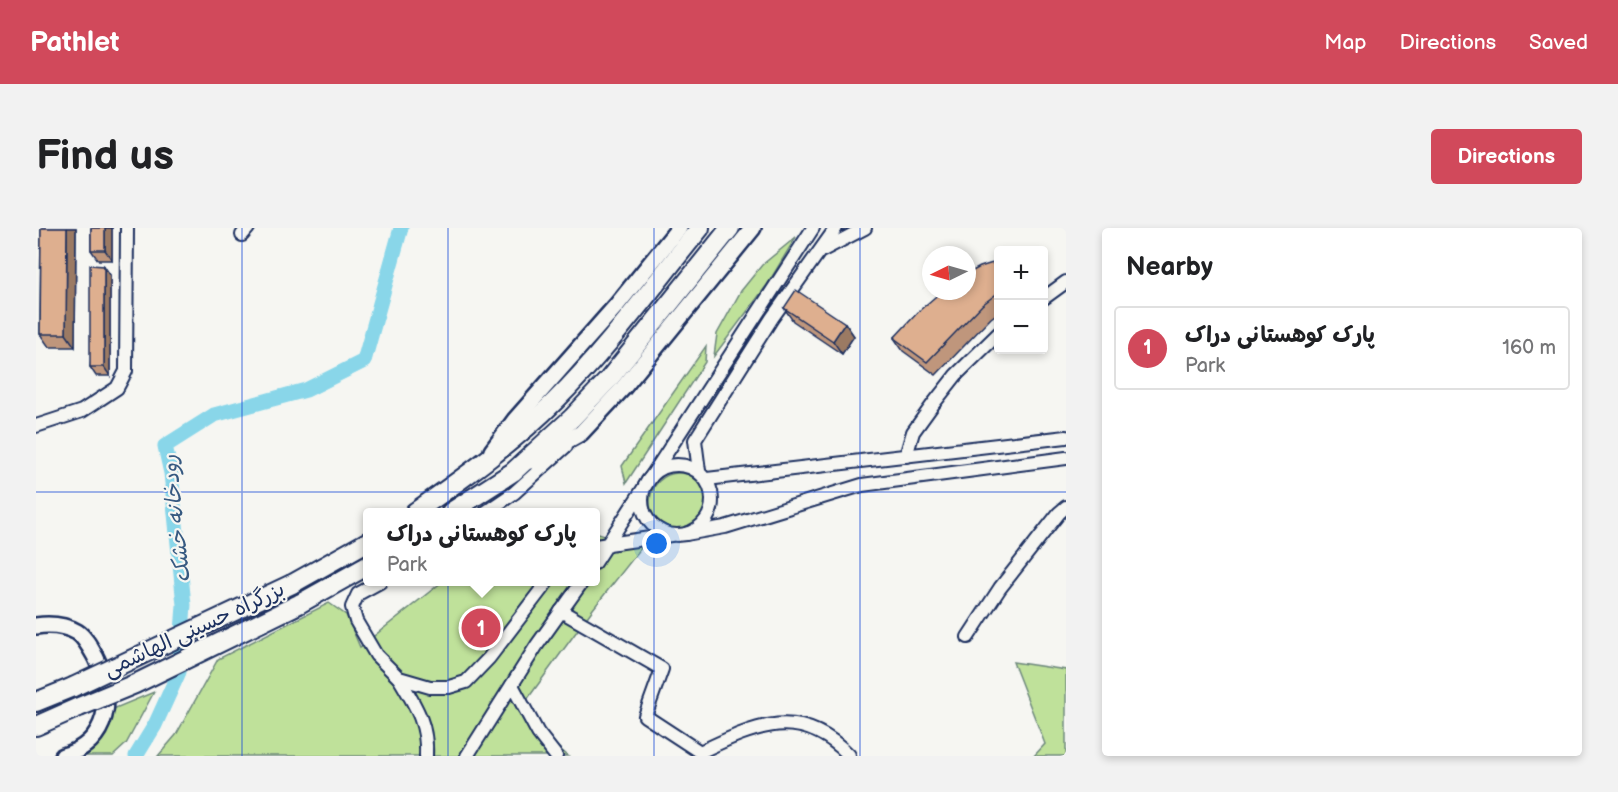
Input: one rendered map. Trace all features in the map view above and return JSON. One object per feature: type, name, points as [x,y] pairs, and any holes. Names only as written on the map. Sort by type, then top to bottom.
[{"type":"highway","points":[[422,508],[482,463],[553,403],[592,362],[700,228]]},
{"type":"highway","points":[[459,508],[513,472],[572,418],[609,379],[730,228]]},
{"type":"highway","name":"بزرگراه حسینی الهاشمی","points":[[36,702],[291,584],[363,544]]},
{"type":"highway","name":"بزرگراه حسینی الهاشمی","points":[[36,726],[135,684],[300,604],[363,568]]},
{"type":"main road","points":[[482,463],[514,420],[616,306],[679,228]]},
{"type":"main road","points":[[513,472],[581,433],[623,388],[753,228]]},
{"type":"main road","points":[[36,626],[64,627],[79,633],[92,650],[101,668],[106,710],[103,722],[88,743],[63,756]]},
{"type":"street","points":[[600,556],[813,228]]},
{"type":"street","points":[[836,228],[772,318],[695,440],[703,475],[711,489],[713,501],[711,512],[705,522],[697,529],[680,535],[662,532],[652,525],[645,515],[642,504],[643,491],[648,480],[657,471],[667,466],[678,464],[689,466],[703,475],[906,456],[1066,437]]},
{"type":"street","points":[[819,252],[865,228]]},
{"type":"street","points":[[36,426],[82,411],[117,387],[126,371],[120,297],[123,235]]},
{"type":"street","points":[[1048,295],[1066,282]]},
{"type":"street","points":[[906,456],[913,432],[934,403],[956,375],[994,338]]},
{"type":"street","points":[[701,400],[714,408]]},
{"type":"street","points":[[493,508],[514,493],[581,433]]},
{"type":"street","points":[[600,545],[725,527],[862,485],[1066,458]]},
{"type":"street","points":[[968,637],[1000,588],[1066,507]]},
{"type":"street","points":[[372,586],[357,594],[352,607],[356,621],[376,655],[399,678],[422,720],[427,738],[426,756]]},
{"type":"street","points":[[399,678],[430,687],[448,687],[466,682],[495,651],[544,586]]},
{"type":"street","points":[[467,756],[579,586]]},
{"type":"street","points":[[561,611],[662,669],[645,716],[700,752],[748,730],[778,723],[806,727],[837,742],[849,754]]},
{"type":"street","points":[[512,685],[538,734],[556,756]]},
{"type":"green space","points":[[796,237],[767,285],[714,356],[717,334],[741,291],[762,265]]},
{"type":"green space","points":[[706,346],[705,362],[626,483],[622,466]]},
{"type":"green space","points":[[679,473],[695,478],[703,486],[708,502],[703,518],[695,526],[679,531],[663,526],[655,518],[650,502],[655,486],[663,478]]},
{"type":"green space","points":[[600,534],[642,547],[593,609],[518,712],[568,756],[158,756],[176,735],[218,659],[329,603],[346,615],[360,647],[437,586],[600,586]]},
{"type":"green space","points":[[1013,662],[1066,670],[1066,756],[1034,756],[1045,744]]},
{"type":"green space","points":[[154,692],[126,744],[113,756],[82,756],[89,753],[99,743],[106,731],[113,709]]},
{"type":"building","points":[[41,228],[67,228],[66,334],[40,334]]},
{"type":"building","points":[[91,228],[105,228],[105,250],[91,250]]},
{"type":"building","points":[[994,263],[994,296],[982,305],[927,362],[894,338],[932,300],[976,300],[976,269]]},
{"type":"building","points":[[90,265],[104,266],[104,367],[90,367]]},
{"type":"building","points":[[796,290],[845,323],[833,341],[784,308]]},
{"type":"waterway","name":"رودخانه خشک","points":[[136,756],[155,725],[179,672],[184,605],[171,473],[165,446],[214,415],[306,390],[364,361],[401,228]]},
{"type":"place","name":"پارک کوهستانی دراک","points":[[481,628]]}]
